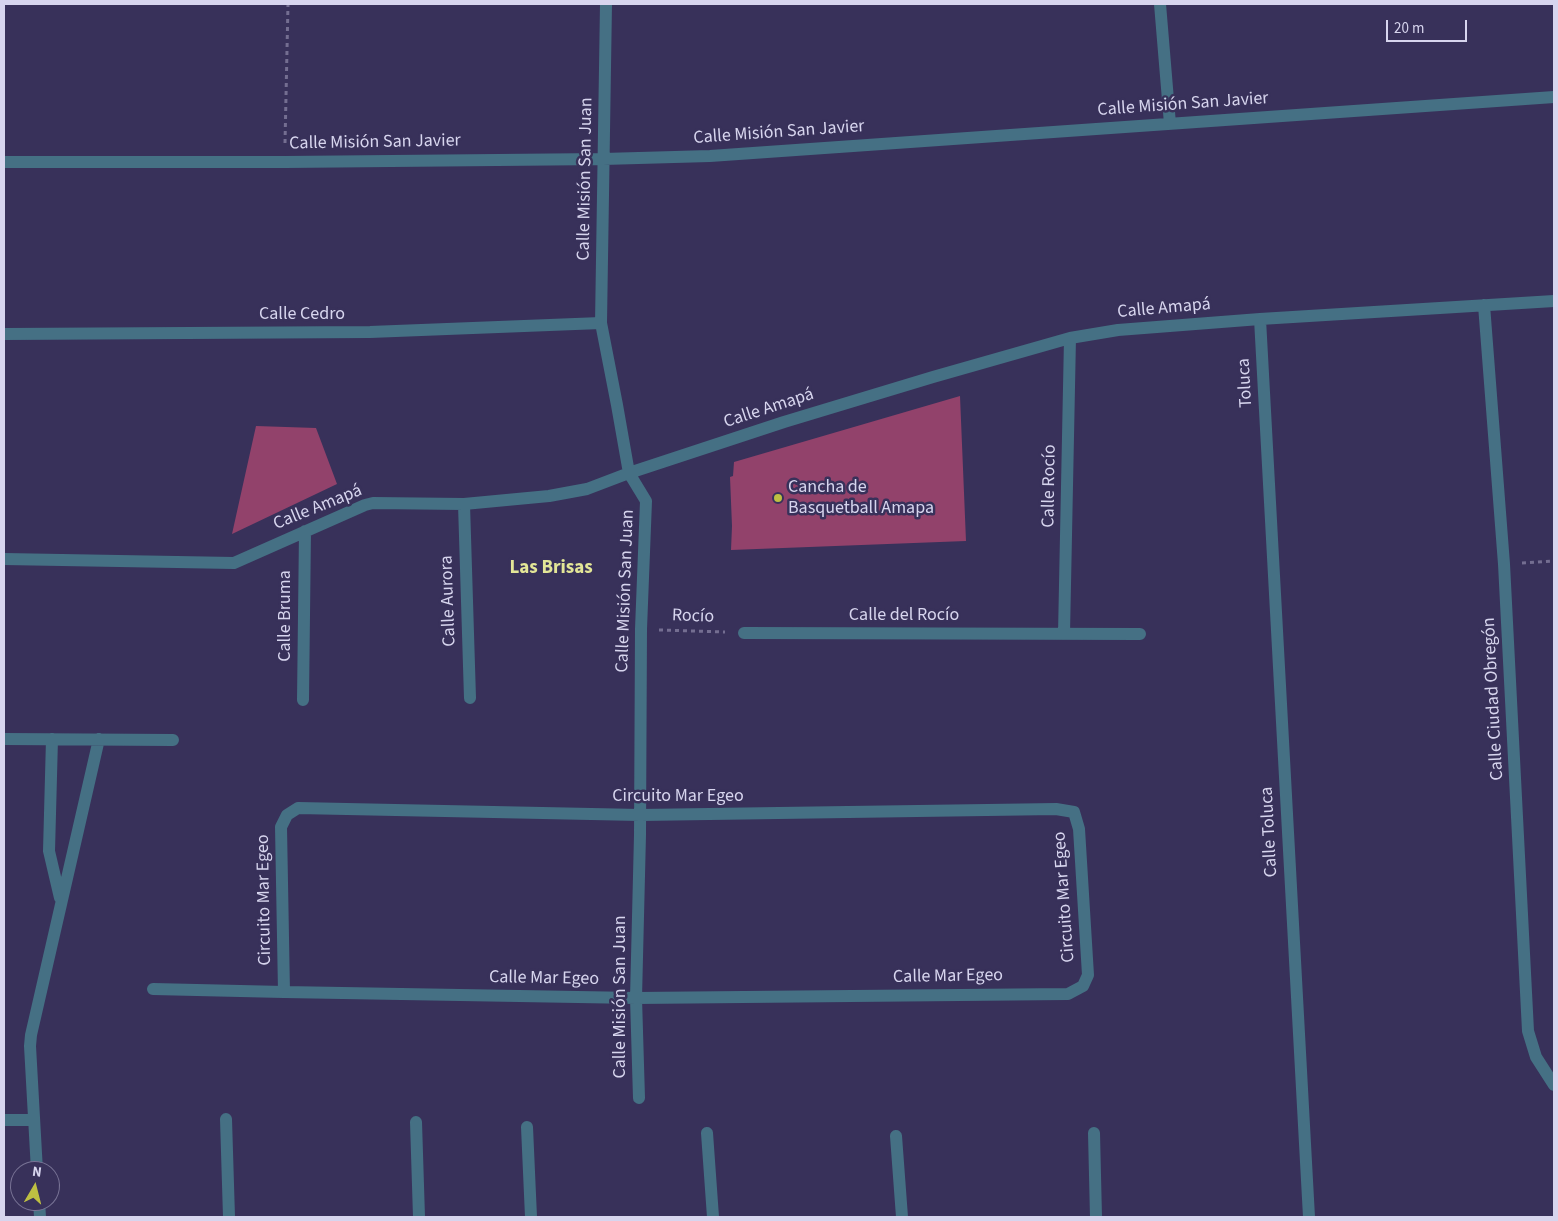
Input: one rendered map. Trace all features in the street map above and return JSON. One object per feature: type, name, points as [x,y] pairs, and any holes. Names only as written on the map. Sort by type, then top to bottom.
[{"type":"street","name":"Calle Misión San Juan","points":[[606,4],[601,323],[629,473],[646,501],[641,629],[640,815],[636,998],[639,1098]]},
{"type":"street","points":[[1160,4],[1170,124]]},
{"type":"street","name":"Calle Misión San Javier","points":[[4,162],[285,162],[710,156],[1554,97]]},
{"type":"street","name":"Calle Amapá","points":[[4,559],[234,563],[365,505],[373,503],[464,504],[549,496],[587,489],[629,473],[793,419],[933,377],[1070,338],[1118,330],[1260,319],[1554,302]]},
{"type":"street","name":"Calle Ciudad Obregón","points":[[1484,306],[1504,564],[1528,1031],[1536,1057],[1554,1084]]},
{"type":"street","name":"Toluca","points":[[1260,319],[1266,446]]},
{"type":"street","name":"Calle Cedro","points":[[4,334],[370,332],[601,323]]},
{"type":"street","name":"Calle Rocío","points":[[1064,634],[1070,338]]},
{"type":"street","name":"Calle Toluca","points":[[1266,446],[1309,1217]]},
{"type":"street","name":"Calle Aurora","points":[[464,504],[470,698]]},
{"type":"street","name":"Calle Bruma","points":[[303,700],[304,531]]},
{"type":"street","name":"Calle del Rocío","points":[[744,633],[1140,634]]},
{"type":"street","points":[[4,739],[172,740]]},
{"type":"street","points":[[52,739],[49,851],[61,901]]},
{"type":"street","points":[[36,1161],[31,1035],[99,739]]},
{"type":"street","name":"Circuito Mar Egeo","points":[[284,992],[281,827],[287,815],[298,808],[640,815],[1056,809],[1074,812],[1079,829],[1088,975],[1082,986]]},
{"type":"street","name":"Calle Mar Egeo","points":[[153,990],[636,998],[1068,994],[1082,986]]},
{"type":"street","points":[[226,1119],[229,1217]]},
{"type":"street","points":[[4,1120],[34,1120]]},
{"type":"street","points":[[416,1122],[420,1217]]},
{"type":"street","points":[[527,1128],[531,1217]]},
{"type":"street","points":[[707,1133],[713,1217]]},
{"type":"street","points":[[1094,1133],[1096,1217]]},
{"type":"street","points":[[896,1136],[902,1217]]},
{"type":"path","points":[[285,162],[288,4]]},
{"type":"path","points":[[1504,564],[1554,561]]},
{"type":"path","name":"Rocío","points":[[641,629],[744,633]]},
{"type":"shaded area","points":[[960,396],[966,541],[731,550],[730,477],[733,476],[734,462]]},
{"type":"shaded area","points":[[256,426],[316,428],[337,484],[232,534]]},
{"type":"place","name":"Cancha de Basquetball Amapa","points":[[778,498]]},
{"type":"district","name":"Las Brisas","points":[[551,569]]}]
